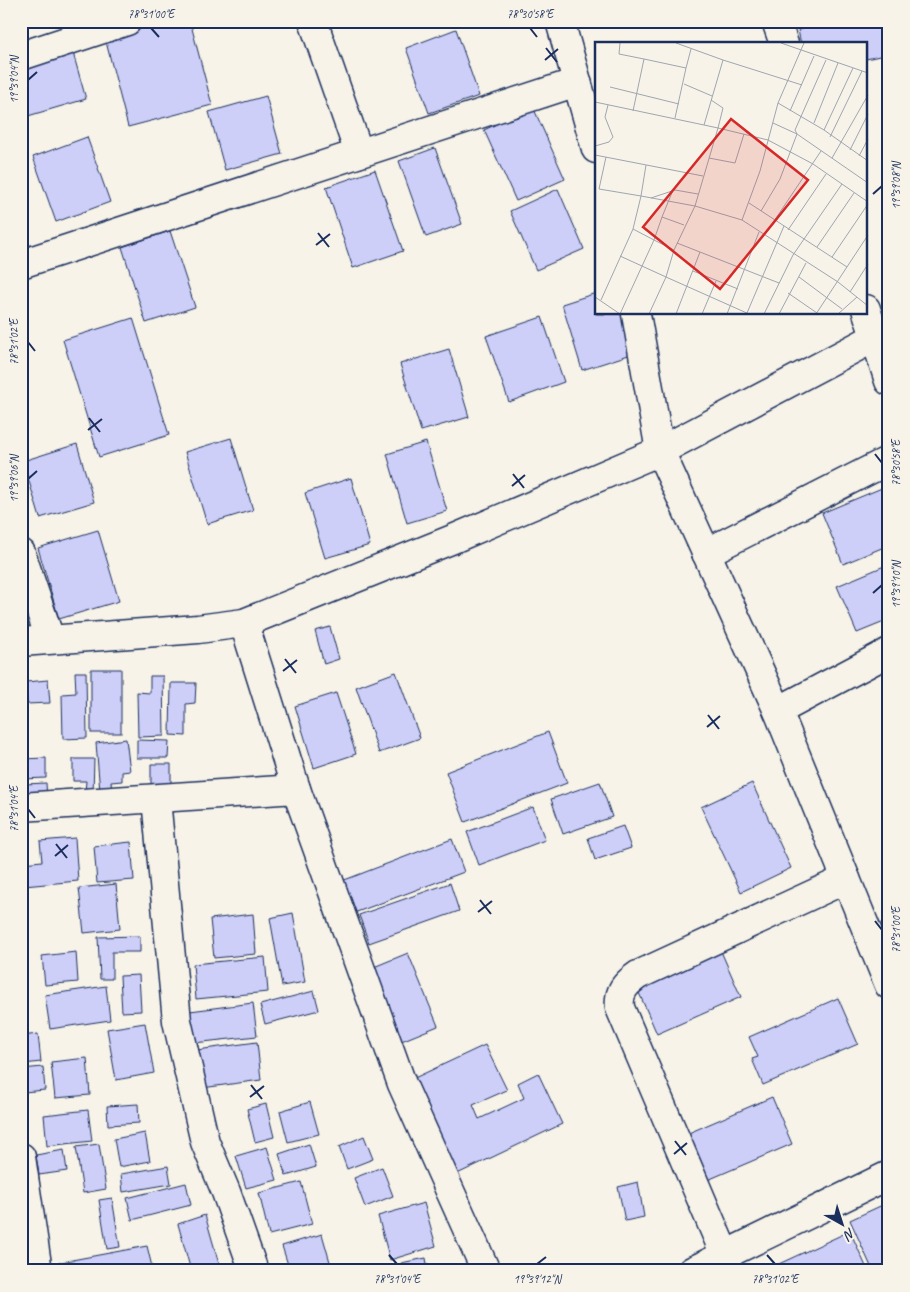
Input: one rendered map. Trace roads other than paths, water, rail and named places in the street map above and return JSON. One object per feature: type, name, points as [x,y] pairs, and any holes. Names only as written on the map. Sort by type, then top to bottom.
[{"type":"street","points":[[21,56],[74,29],[127,21]]},
{"type":"street","points":[[313,21],[359,153]]},
{"type":"street","points":[[560,21],[595,145]]},
{"type":"street","points":[[776,21],[783,42]]},
{"type":"street","points":[[21,264],[577,82]]},
{"type":"street","points":[[868,312],[882,334],[889,381]]},
{"type":"street","points":[[636,315],[660,451],[778,711],[889,985]]},
{"type":"street","points":[[21,642],[198,629],[244,623],[453,539],[660,451],[882,334]]},
{"type":"street","points":[[706,553],[889,460]]},
{"type":"street","points":[[21,553],[50,639]]},
{"type":"street","points":[[244,623],[296,788],[402,1084],[486,1271]]},
{"type":"street","points":[[778,711],[889,652]]},
{"type":"street","points":[[21,807],[296,788]]},
{"type":"street","points":[[156,799],[177,1022],[205,1142],[226,1192],[254,1271]]},
{"type":"street","points":[[724,1255],[620,1008],[620,993],[624,986],[638,975],[846,879]]},
{"type":"street","points":[[21,1157],[38,1271]]},
{"type":"street","points":[[692,1271],[889,1175]]}]
